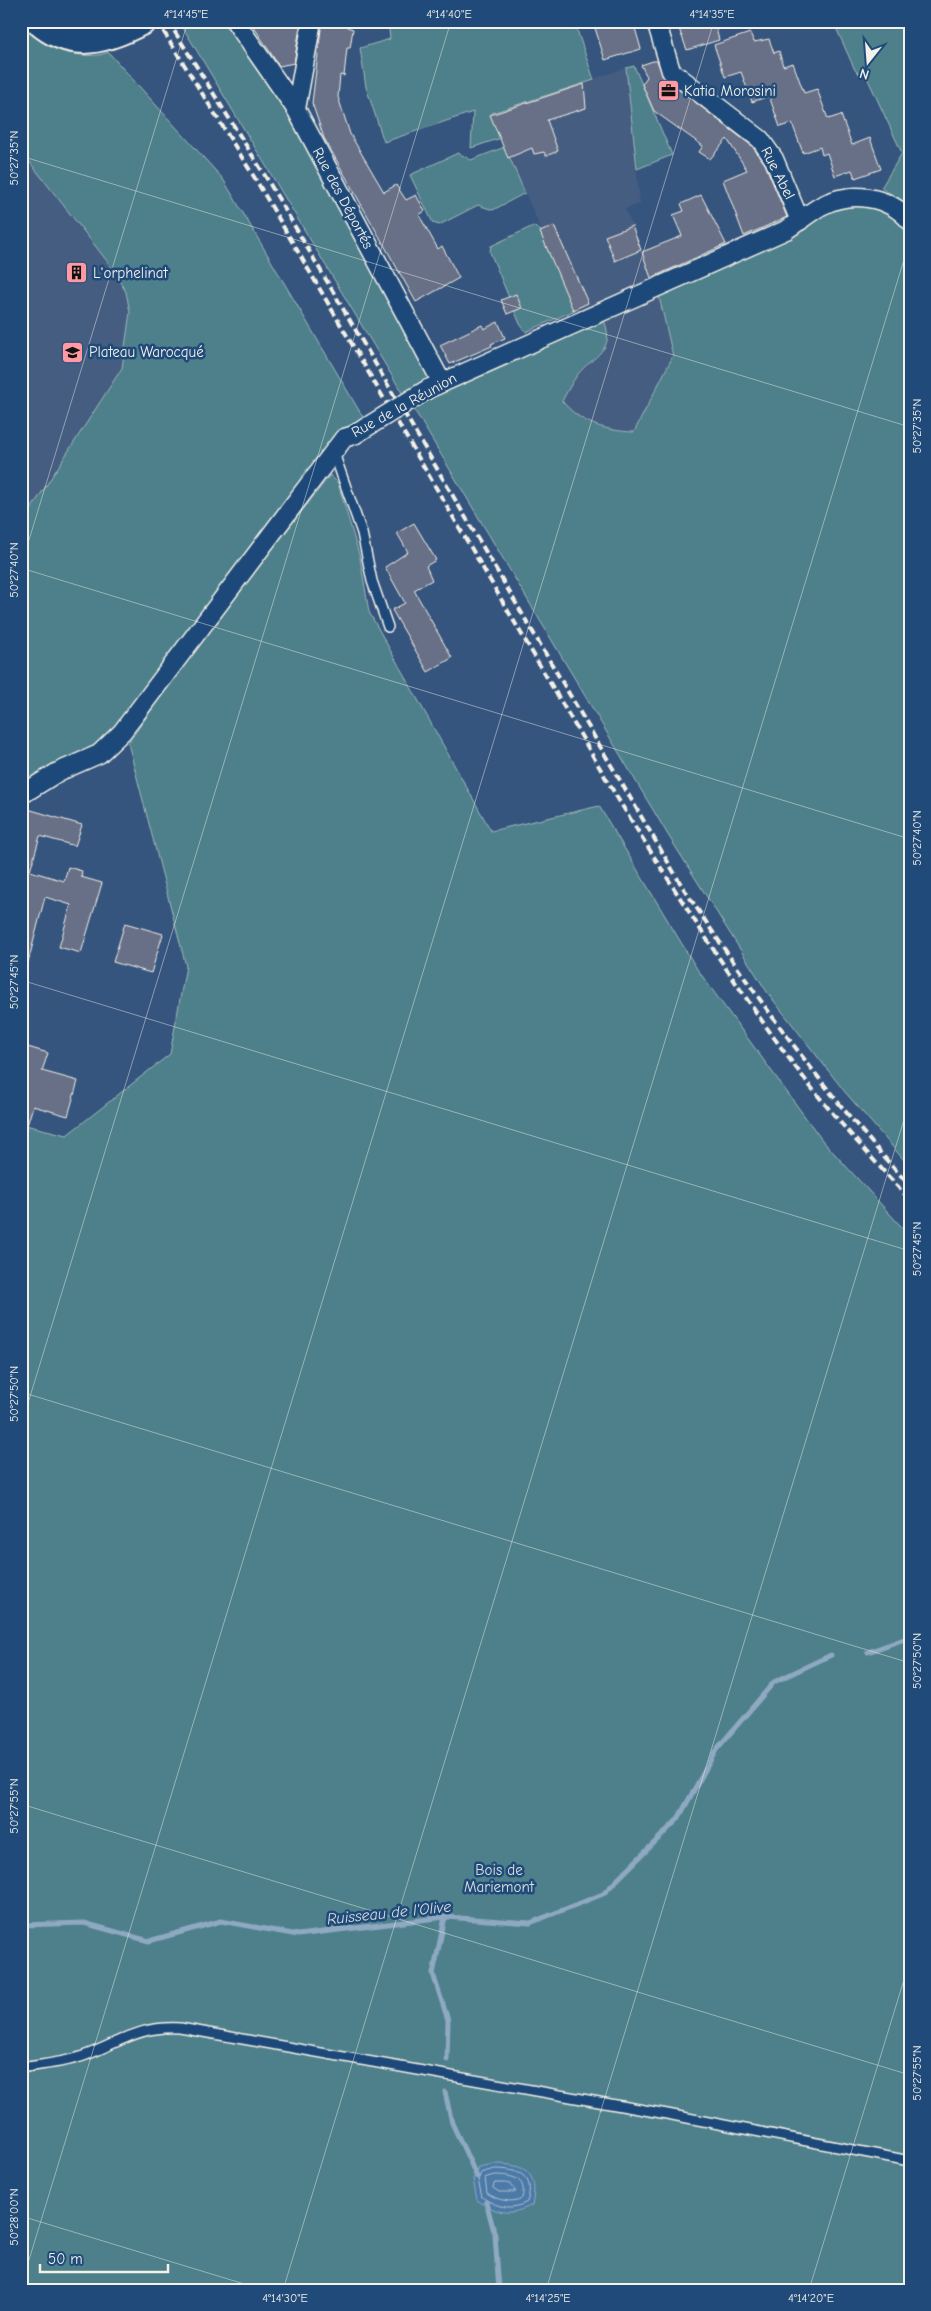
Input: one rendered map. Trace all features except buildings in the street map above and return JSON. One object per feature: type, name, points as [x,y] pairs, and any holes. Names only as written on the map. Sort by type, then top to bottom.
[{"type":"street","points":[[37,21],[56,34],[75,40],[103,39],[144,21]]},
{"type":"street","name":"Rue des Déportés","points":[[235,21],[296,110],[435,385]]},
{"type":"street","points":[[296,110],[312,21]]},
{"type":"street","name":"Rue Abel","points":[[656,21],[671,71],[760,139],[774,160],[800,221]]},
{"type":"street","name":"Rue de la Réunion","points":[[21,795],[58,772],[99,754],[122,732],[344,438],[354,434],[435,385],[786,230],[822,206],[839,200],[866,197],[897,207],[910,221]]},
{"type":"lane","points":[[334,453],[362,532],[372,581],[388,627]]},
{"type":"lane","points":[[21,2068],[84,2056],[143,2030],[161,2027],[180,2028],[667,2114],[910,2162]]},
{"type":"shaded area","points":[[626,68],[640,204],[625,209],[657,288],[673,356],[634,432],[611,431],[573,415],[561,400],[578,374],[604,351],[580,321],[491,113]]},
{"type":"shaded area","name":"Plateau Warocqué","points":[[21,151],[107,261],[126,292],[130,312],[122,368],[33,506],[21,532]]},
{"type":"green space","points":[[179,21],[222,21],[225,24],[288,115],[433,379],[404,396]]},
{"type":"green space","points":[[388,21],[574,21],[594,80],[492,113],[501,138],[471,148],[473,112],[384,142],[366,87],[360,48],[390,39]]},
{"type":"green space","points":[[833,21],[910,21],[910,205],[881,188],[902,153],[865,73],[860,75],[855,70]]},
{"type":"green space","points":[[21,23],[43,42],[60,50],[86,55],[108,52],[223,179],[364,419],[113,738],[21,791],[21,532],[33,506],[122,368],[130,312],[126,292],[107,261],[21,151]]},
{"type":"green space","points":[[634,66],[672,155],[637,169],[626,68]]},
{"type":"green space","points":[[505,147],[525,193],[493,210],[478,205],[439,225],[433,223],[410,175],[458,153],[471,160]]},
{"type":"green space","points":[[858,198],[910,221],[910,1167],[845,1092],[767,992],[668,835],[412,406],[441,381],[604,320],[607,339],[602,352],[578,374],[562,401],[577,415],[603,428],[634,432],[673,356],[657,288]]},
{"type":"green space","points":[[533,226],[541,231],[575,310],[526,332],[520,324],[490,252],[491,246]]},
{"type":"green space","name":"Bois de Mariemont","points":[[330,475],[338,483],[360,558],[369,612],[491,831],[599,806],[697,969],[822,1140],[910,1236],[910,2290],[21,2290],[21,1124],[67,1135],[170,1054],[186,966],[128,743],[199,643]]},
{"type":"water","points":[[494,2164],[514,2166],[528,2172],[534,2185],[532,2205],[517,2211],[503,2212],[477,2200],[473,2179],[478,2167]]},
{"type":"waterway","points":[[868,1652],[910,1637]]},
{"type":"waterway","name":"Ruisseau de l'Olive","points":[[21,1925],[84,1923],[149,1941],[221,1921],[298,1935],[445,1917],[530,1923],[603,1894],[678,1819],[716,1750],[774,1682],[831,1655]]},
{"type":"waterway","points":[[445,1917],[433,1974],[448,2020],[447,2060]]},
{"type":"waterway","points":[[445,2092],[452,2123],[477,2177]]},
{"type":"waterway","points":[[486,2202],[495,2235],[499,2290]]},
{"type":"railway","points":[[157,21],[256,180],[618,799],[681,900],[747,1000],[794,1065],[836,1117],[910,1200]]},
{"type":"railway","points":[[168,21],[264,174],[682,886],[735,965],[790,1041],[848,1115],[910,1186]]},
{"type":"place","name":"Katia Morosini","points":[[668,91]]},
{"type":"place","name":"L'orphelinat","points":[[77,273]]},
{"type":"place","name":"Plateau Warocqué","points":[[73,352]]}]
